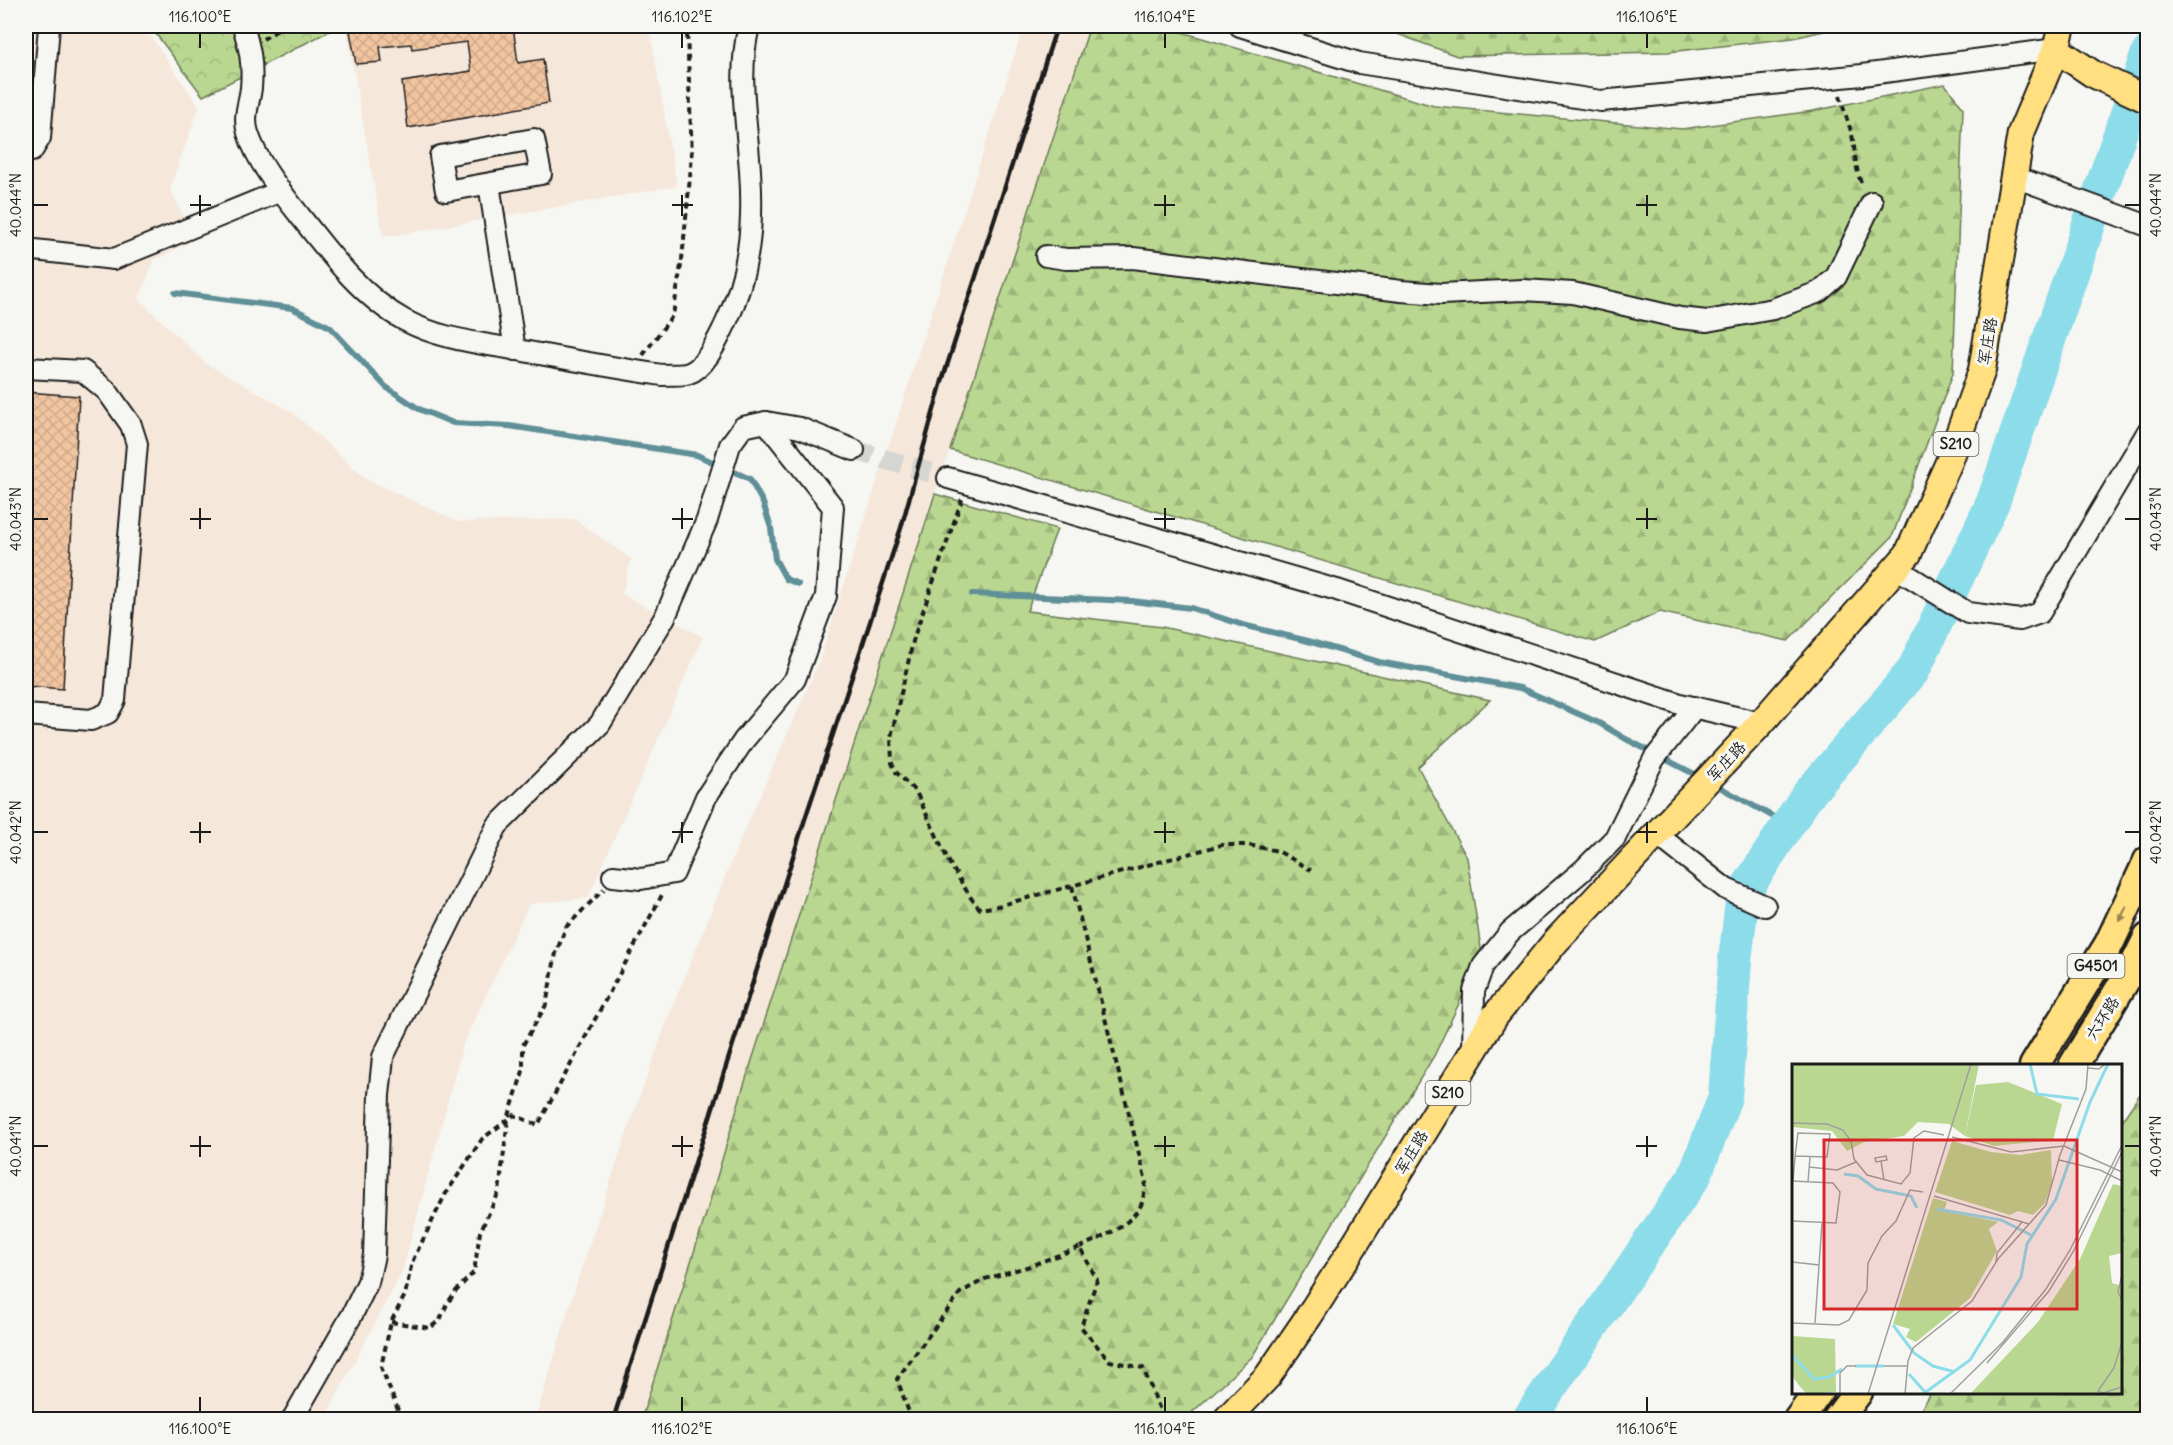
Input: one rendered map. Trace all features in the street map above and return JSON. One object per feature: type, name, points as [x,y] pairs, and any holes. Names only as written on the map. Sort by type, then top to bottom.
[{"type":"highway","name":"六环路","points":[[2035,1064],[2109,944],[2148,861]]},
{"type":"highway","name":"六环路","points":[[2074,1064],[2135,964],[2148,938]]},
{"type":"highway","points":[[1798,1419],[1817,1394]]},
{"type":"highway","points":[[1838,1419],[1857,1394]]},
{"type":"main road","points":[[2059,37],[2093,74],[2148,100]]},
{"type":"main road","name":"军庄路","points":[[1226,1419],[1268,1376],[1309,1316],[1495,1016],[1556,941],[1631,862],[1655,833],[1699,790],[1761,723],[1908,554],[1949,462],[1982,370],[2020,133],[2059,37]]},
{"type":"street","points":[[26,152],[32,151],[40,138],[48,26]]},
{"type":"street","points":[[243,26],[251,52],[250,88],[245,113],[248,132],[261,162],[336,261],[372,297],[403,320],[434,333],[515,350],[662,375],[690,373],[709,356],[743,280],[751,239],[750,170],[743,96],[743,63],[749,26]]},
{"type":"street","points":[[1240,26],[1359,63],[1601,101],[1837,78],[2059,37]]},
{"type":"street","points":[[534,139],[540,174],[489,184],[446,191],[440,156],[534,139]]},
{"type":"street","points":[[2012,176],[2148,226]]},
{"type":"street","points":[[489,184],[515,350]]},
{"type":"street","points":[[26,249],[114,259],[281,191]]},
{"type":"street","points":[[1046,256],[1066,259],[1132,258],[1441,294],[1523,290],[1573,293],[1680,318],[1707,321],[1773,309],[1819,292],[1836,277],[1872,202]]},
{"type":"street","points":[[26,368],[83,371],[107,391],[131,425],[137,444],[115,700],[108,713],[91,720],[26,715]]},
{"type":"street","points":[[613,876],[641,879],[674,873],[706,797],[744,740],[795,679],[826,596],[833,507],[766,422]]},
{"type":"street","points":[[292,1419],[352,1315],[368,1282],[374,1255],[383,1057],[497,826],[600,724],[612,705],[665,617],[707,520],[730,445],[743,427],[766,422],[800,428],[854,450]]},
{"type":"street","points":[[1896,568],[1968,613],[2020,620],[2040,613],[2148,431]]},
{"type":"street","points":[[948,478],[1337,590],[1695,707],[1761,723]]},
{"type":"street","points":[[1473,1052],[1474,992],[1484,966],[1510,932],[1582,871],[1615,838],[1654,759],[1695,707]]},
{"type":"street","points":[[1655,833],[1726,889],[1765,906]]},
{"type":"path","points":[[632,370],[673,315],[682,260],[692,156],[685,26]]},
{"type":"path","points":[[1837,78],[1846,121],[1850,129],[1858,178],[1872,202]]},
{"type":"path","points":[[967,484],[914,637],[891,737],[892,763],[896,772],[916,792],[950,864],[970,898],[980,909],[1221,845],[1248,845],[1278,851],[1311,870]]},
{"type":"path","points":[[402,1419],[381,1367],[391,1322],[405,1295],[412,1262],[445,1195],[482,1139],[508,1119],[514,1115],[538,1125],[674,873]]},
{"type":"path","points":[[391,1322],[430,1328],[440,1320],[456,1291],[474,1272],[480,1232],[499,1192],[508,1119],[523,1071],[523,1045],[546,1005],[556,953],[566,927],[603,890],[613,876]]},
{"type":"path","points":[[909,1419],[911,1418],[897,1379],[960,1293],[985,1279],[1030,1266],[1116,1231],[1142,1204],[1146,1182],[1072,886]]},
{"type":"path","points":[[1080,1247],[1097,1280],[1081,1327],[1110,1361],[1143,1368],[1160,1410],[1156,1419]]},
{"type":"shaded area","points":[[26,26],[144,26],[199,107],[170,188],[194,240],[154,260],[139,299],[205,363],[292,412],[366,479],[459,522],[574,519],[631,559],[622,594],[703,637],[588,898],[529,904],[463,1044],[402,1272],[324,1419],[26,1419]]},
{"type":"shaded area","points":[[346,26],[649,26],[677,186],[383,237]]},
{"type":"shaded area","points":[[1024,26],[1090,26],[935,494],[743,1088],[707,1211],[641,1419],[535,1420],[578,1279],[667,1021],[736,850],[819,662]]},
{"type":"green space","points":[[150,26],[339,26],[203,96]]},
{"type":"green space","points":[[1090,26],[1161,26],[1434,106],[1682,129],[1813,111],[1945,84],[1963,108],[1953,373],[1892,537],[1788,641],[1660,612],[1595,642],[950,450]]},
{"type":"green space","points":[[1376,26],[1846,26],[1793,38],[1668,52],[1457,56]]},
{"type":"green space","points":[[935,494],[1057,529],[1027,611],[1162,627],[1490,700],[1418,767],[1467,858],[1482,955],[1434,1056],[1252,1357],[1185,1419],[641,1420],[743,1088]]},
{"type":"green space","points":[[2147,1084],[2147,1419],[1915,1419],[1930,1394],[2122,1394],[2122,1121]]},
{"type":"building","points":[[349,26],[513,26],[518,63],[543,59],[549,103],[408,128],[402,82],[471,71],[467,42],[412,49],[411,44],[380,47],[382,62],[356,64]]},
{"type":"building","points":[[26,392],[79,396],[63,689],[26,686]]},
{"type":"waterway","points":[[1528,1420],[1694,1177],[1725,1097],[1735,960],[1743,894],[1806,797],[1913,671],[1993,502],[2148,53]]},
{"type":"waterway","points":[[175,293],[292,308],[330,327],[386,387],[419,409],[453,423],[509,426],[697,455],[750,479],[763,503],[771,528],[775,559],[786,579],[798,584]]},
{"type":"waterway","points":[[972,594],[1132,601],[1191,608],[1243,625],[1379,662],[1520,688],[1599,723],[1702,778]]},
{"type":"waterway","points":[[1714,784],[1788,825]]},
{"type":"tunnel","points":[[854,450],[948,478]]},
{"type":"railway","points":[[613,1420],[805,819],[901,528],[942,381],[1057,26]]}]
